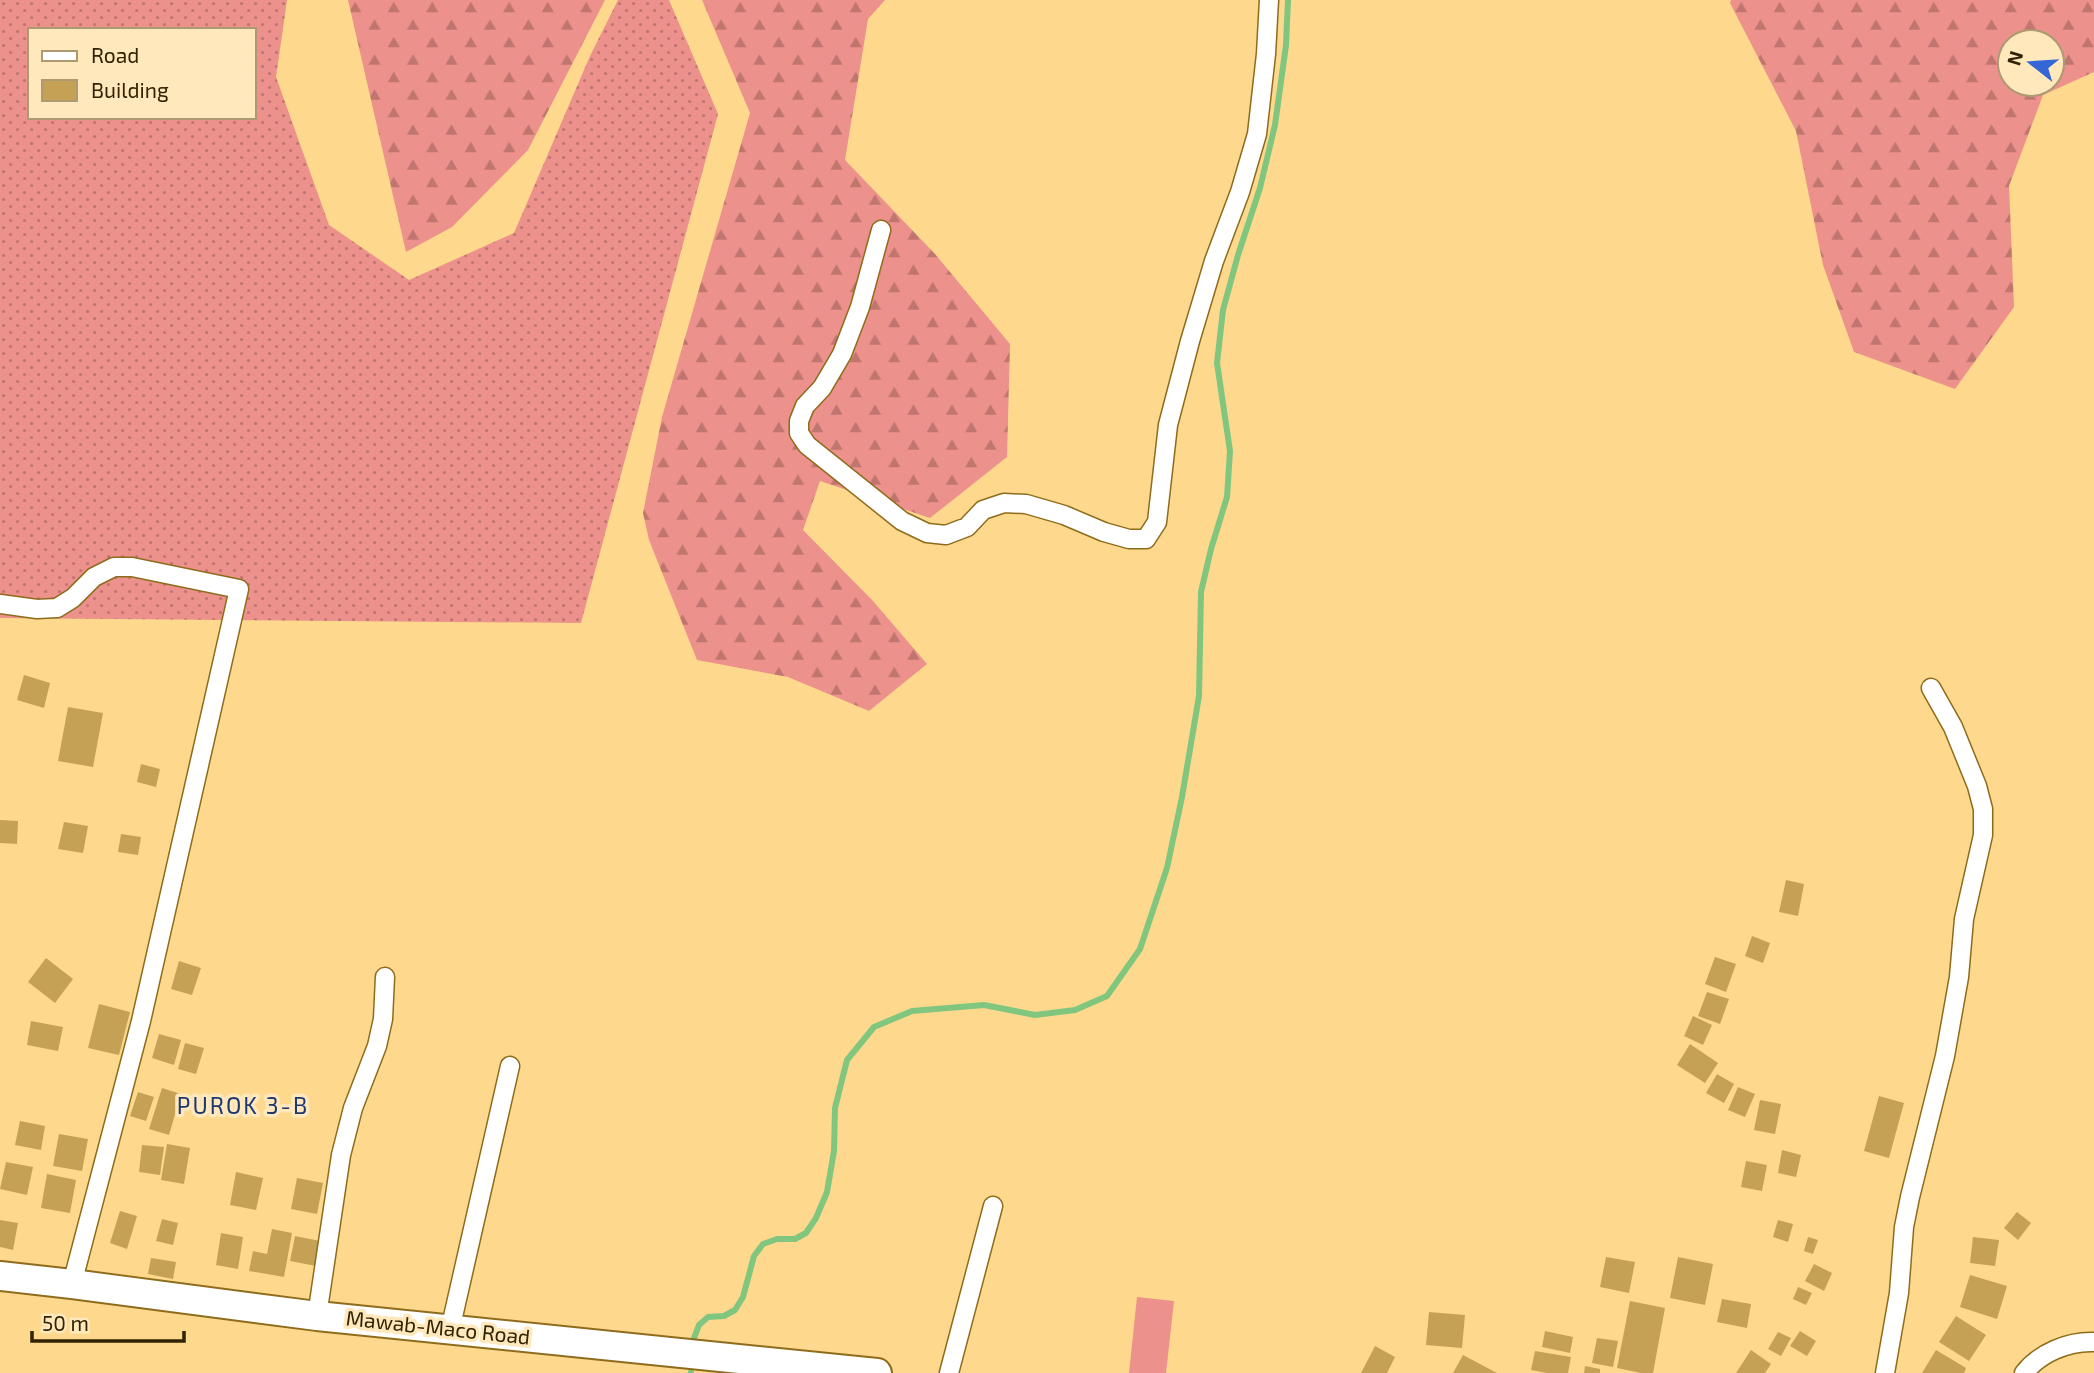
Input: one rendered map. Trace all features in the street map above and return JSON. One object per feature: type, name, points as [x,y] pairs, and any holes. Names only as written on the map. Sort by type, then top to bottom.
[{"type":"main road","name":"Mawab-Maco Road","points":[[0,1276],[317,1316],[877,1373]]},
{"type":"street","points":[[881,230],[860,307],[842,354],[822,387],[805,406],[799,421],[799,433],[807,445],[902,521],[927,533],[946,535],[967,527],[984,510],[1004,503],[1026,503],[1104,532],[1129,539],[1146,539],[1157,522],[1168,425],[1191,341],[1214,261],[1240,192],[1257,134],[1269,0]]},
{"type":"street","points":[[0,604],[37,609],[57,608],[73,598],[94,577],[114,567],[132,567],[239,589],[144,1008],[72,1284]]},
{"type":"street","points":[[1885,1373],[1899,1293],[1904,1227],[1945,1056],[1959,977],[1964,919],[1983,835],[1983,810],[1977,786],[1953,727],[1931,688]]},
{"type":"street","points":[[317,1316],[341,1155],[353,1108],[377,1046],[383,1019],[385,977]]},
{"type":"street","points":[[450,1329],[510,1066]]},
{"type":"street","points":[[949,1373],[993,1206]]},
{"type":"street","points":[[2024,1373],[2029,1366],[2054,1349],[2085,1341],[2094,1342]]},
{"type":"green space","points":[[0,0],[287,0],[276,77],[329,225],[409,280],[514,233],[590,56],[618,0],[669,0],[718,114],[581,623],[0,618]]},
{"type":"green space","points":[[348,0],[605,0],[528,150],[452,227],[406,252]]},
{"type":"green space","points":[[702,0],[885,0],[868,19],[845,160],[935,254],[1010,344],[1007,457],[930,518],[820,481],[803,530],[873,601],[927,664],[869,711],[788,677],[697,660],[649,540],[643,513],[662,417],[750,113]]},
{"type":"green space","points":[[1731,0],[2094,0],[2094,72],[2066,85],[2066,28],[1996,28],[1996,98],[2042,98],[2009,186],[2014,307],[1955,389],[1854,352],[1823,265],[1796,131],[1730,3]]},
{"type":"green space","points":[[1137,1297],[1174,1301],[1166,1373],[1129,1373]]},
{"type":"building","points":[[24,675],[50,683],[44,708],[17,700]]},
{"type":"building","points":[[68,707],[103,713],[93,767],[58,761]]},
{"type":"building","points":[[141,764],[160,769],[156,787],[137,782]]},
{"type":"building","points":[[0,820],[18,821],[17,844],[0,843]]},
{"type":"building","points":[[64,822],[88,826],[83,853],[58,849]]},
{"type":"building","points":[[121,834],[141,837],[138,855],[118,852]]},
{"type":"building","points":[[1786,880],[1804,884],[1798,916],[1779,912]]},
{"type":"building","points":[[1752,936],[1770,943],[1763,963],[1745,956]]},
{"type":"building","points":[[1715,957],[1736,964],[1726,992],[1705,984]]},
{"type":"building","points":[[46,958],[73,979],[55,1003],[28,982]]},
{"type":"building","points":[[179,961],[201,968],[192,995],[171,989]]},
{"type":"building","points":[[1707,992],[1729,999],[1720,1024],[1698,1016]]},
{"type":"building","points":[[99,1004],[130,1012],[119,1055],[88,1048]]},
{"type":"building","points":[[1693,1016],[1712,1025],[1703,1045],[1684,1036]]},
{"type":"building","points":[[31,1021],[63,1027],[58,1051],[27,1045]]},
{"type":"building","points":[[159,1034],[181,1040],[174,1065],[152,1058]]},
{"type":"building","points":[[185,1043],[204,1048],[196,1074],[178,1069]]},
{"type":"building","points":[[1690,1044],[1718,1063],[1705,1083],[1677,1065]]},
{"type":"building","points":[[1717,1074],[1734,1084],[1724,1103],[1706,1093]]},
{"type":"building","points":[[1738,1087],[1755,1094],[1745,1117],[1728,1110]]},
{"type":"building","points":[[162,1088],[181,1094],[169,1135],[149,1129]]},
{"type":"building","points":[[138,1092],[154,1097],[146,1121],[130,1116]]},
{"type":"building","points":[[1879,1096],[1904,1103],[1889,1158],[1864,1151]]},
{"type":"building","points":[[1760,1100],[1781,1104],[1775,1134],[1754,1130]]},
{"type":"building","points":[[20,1121],[45,1126],[41,1150],[15,1145]]},
{"type":"building","points":[[59,1134],[88,1139],[82,1171],[53,1166]]},
{"type":"building","points":[[167,1144],[190,1148],[184,1184],[161,1180]]},
{"type":"building","points":[[142,1145],[164,1147],[160,1175],[139,1172]]},
{"type":"building","points":[[1782,1150],[1801,1155],[1796,1177],[1778,1173]]},
{"type":"building","points":[[1746,1161],[1767,1165],[1762,1191],[1741,1187]]},
{"type":"building","points":[[6,1162],[33,1167],[27,1195],[0,1189]]},
{"type":"building","points":[[236,1172],[263,1178],[256,1210],[230,1205]]},
{"type":"building","points":[[47,1174],[76,1180],[70,1213],[41,1208]]},
{"type":"building","points":[[297,1178],[323,1183],[317,1214],[291,1209]]},
{"type":"building","points":[[120,1211],[137,1216],[127,1249],[110,1243]]},
{"type":"building","points":[[2017,1212],[2031,1223],[2018,1240],[2004,1228]]},
{"type":"building","points":[[162,1219],[178,1223],[173,1245],[156,1241]]},
{"type":"building","points":[[0,1220],[18,1223],[13,1250],[0,1247]]},
{"type":"building","points":[[1778,1220],[1793,1224],[1788,1242],[1773,1237]]},
{"type":"building","points":[[272,1229],[292,1233],[284,1277],[249,1271],[253,1251],[267,1254]]},
{"type":"building","points":[[221,1233],[243,1237],[238,1269],[216,1265]]},
{"type":"building","points":[[295,1236],[320,1241],[316,1266],[290,1261]]},
{"type":"building","points":[[1808,1237],[1818,1240],[1813,1254],[1804,1251]]},
{"type":"building","points":[[1973,1237],[1999,1240],[1995,1266],[1970,1263]]},
{"type":"building","points":[[1606,1257],[1635,1262],[1629,1293],[1600,1287]]},
{"type":"building","points":[[1678,1257],[1713,1264],[1705,1305],[1670,1298]]},
{"type":"building","points":[[151,1258],[176,1262],[173,1279],[148,1274]]},
{"type":"building","points":[[1814,1264],[1832,1273],[1824,1291],[1805,1281]]},
{"type":"building","points":[[1970,1275],[2007,1286],[1997,1319],[1960,1307]]},
{"type":"building","points":[[1798,1287],[1812,1293],[1806,1305],[1793,1299]]},
{"type":"building","points":[[1722,1299],[1751,1304],[1747,1328],[1717,1322]]},
{"type":"building","points":[[1630,1301],[1665,1308],[1653,1373],[1617,1368]]},
{"type":"building","points":[[1429,1312],[1465,1315],[1462,1348],[1426,1345]]},
{"type":"building","points":[[1956,1316],[1986,1335],[1969,1361],[1939,1342]]},
{"type":"building","points":[[1545,1331],[1573,1337],[1570,1353],[1542,1347]]},
{"type":"building","points":[[1800,1331],[1816,1341],[1807,1356],[1790,1346]]},
{"type":"building","points":[[1778,1332],[1791,1338],[1781,1356],[1768,1349]]},
{"type":"building","points":[[1597,1338],[1618,1341],[1613,1367],[1592,1363]]},
{"type":"building","points":[[1375,1346],[1395,1357],[1387,1373],[1361,1373]]},
{"type":"building","points":[[1751,1350],[1771,1364],[1765,1373],[1736,1373]]},
{"type":"building","points":[[1936,1350],[1966,1368],[1964,1373],[1922,1373]]},
{"type":"building","points":[[1535,1351],[1571,1357],[1568,1373],[1531,1370]]},
{"type":"building","points":[[1463,1355],[1497,1373],[1453,1373]]},
{"type":"building","points":[[1585,1366],[1600,1369],[1600,1373],[1584,1373]]},
{"type":"waterway","points":[[694,1338],[699,1325],[708,1317],[724,1316],[735,1310],[743,1297],[754,1256],[763,1244],[777,1239],[795,1239],[806,1233],[816,1218],[827,1192],[834,1151],[835,1108],[847,1060],[874,1027],[912,1011],[984,1005],[1035,1015],[1075,1010],[1107,996],[1140,949],[1167,868],[1199,696],[1201,592],[1227,497],[1230,451],[1217,363],[1223,310],[1260,188],[1275,125],[1286,45],[1288,0]]},
{"type":"district","name":"PUROK 3-B","points":[[243,1106]]}]
